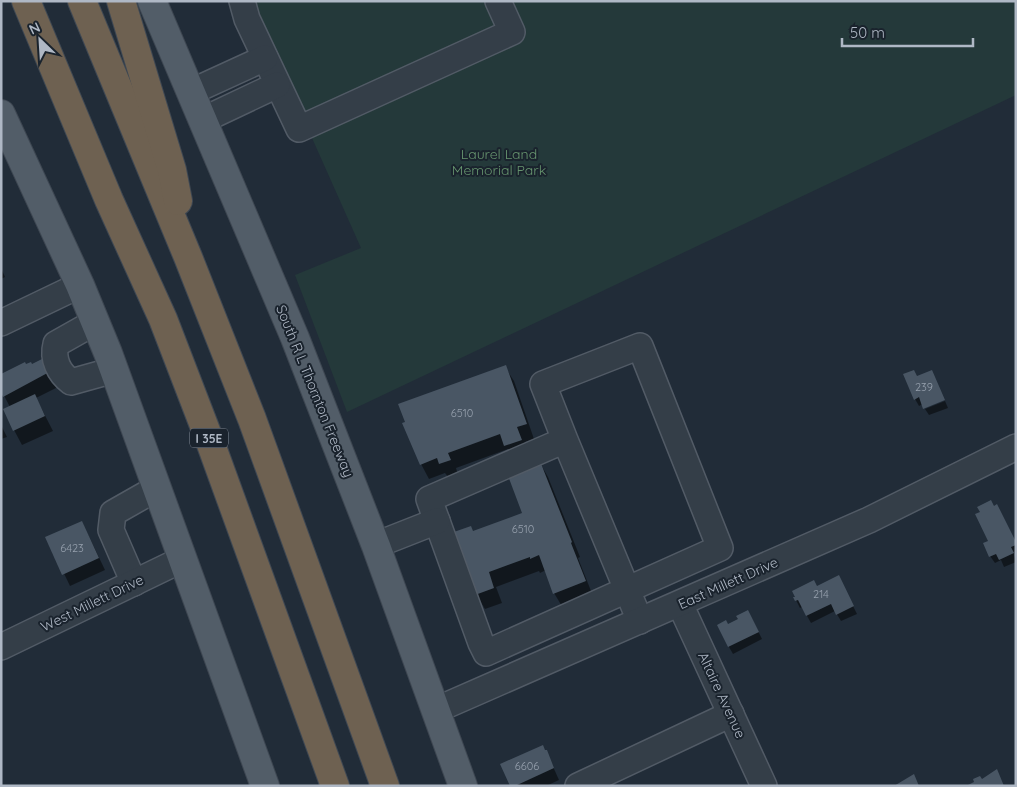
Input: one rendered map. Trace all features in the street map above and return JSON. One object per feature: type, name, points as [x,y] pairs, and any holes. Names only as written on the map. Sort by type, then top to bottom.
[{"type":"highway","points":[[6,1],[66,97]]},
{"type":"highway","name":"I 35E","points":[[26,1],[109,200],[163,319],[208,436],[335,786]]},
{"type":"highway","points":[[82,1],[188,257],[252,419],[386,786]]},
{"type":"highway","points":[[121,1],[172,170],[188,257]]},
{"type":"main road","name":"South R L Thornton Freeway","points":[[152,1],[295,338],[376,545],[463,786]]},
{"type":"main road","points":[[1,114],[80,285],[114,370],[265,786]]},
{"type":"street","points":[[242,1],[247,19],[299,129],[512,32],[498,1]]},
{"type":"street","points":[[191,92],[265,58]]},
{"type":"street","points":[[203,120],[277,85]]},
{"type":"street","points":[[1,322],[80,285]]},
{"type":"street","points":[[95,322],[56,344],[54,353],[62,375],[71,382],[114,370]]},
{"type":"street","points":[[565,440],[429,499],[486,653],[626,590],[720,548],[640,346],[543,384],[626,590],[640,621]]},
{"type":"street","name":"East Millett Drive","points":[[436,710],[869,520],[1016,447]]},
{"type":"street","points":[[134,583],[111,530],[113,513],[157,488]]},
{"type":"street","points":[[376,545],[437,522]]},
{"type":"street","name":"West Millett Drive","points":[[1,647],[183,559]]},
{"type":"street","name":"Altaire Avenue","points":[[680,604],[731,714],[760,785]]},
{"type":"street","points":[[578,786],[731,714]]},
{"type":"green space","name":"Laurel Land Memorial Park","points":[[251,1],[1016,1],[1016,95],[347,412],[295,275],[361,248]]},
{"type":"building","points":[[46,357],[53,370],[3,397],[1,393],[1,374],[25,362],[26,364],[31,362],[32,364]]},
{"type":"building","points":[[506,365],[527,424],[517,427],[522,440],[504,446],[500,434],[448,453],[451,460],[439,464],[437,458],[420,465],[402,423],[405,422],[398,404]]},
{"type":"building","points":[[914,370],[917,376],[932,370],[945,400],[923,409],[919,397],[914,400],[903,374]]},
{"type":"building","points":[[35,394],[45,416],[13,431],[3,409]]},
{"type":"building","points":[[540,461],[586,581],[553,594],[539,555],[489,572],[494,588],[475,595],[451,533],[471,526],[473,531],[522,513],[507,473]]},
{"type":"building","points":[[991,500],[994,506],[997,504],[1016,542],[1016,545],[1011,547],[1014,553],[999,560],[996,554],[989,557],[983,543],[988,541],[975,514],[980,512],[977,507]]},
{"type":"building","points":[[82,521],[99,558],[62,575],[45,537]]},
{"type":"building","points":[[839,575],[854,606],[836,615],[831,604],[806,616],[798,600],[795,601],[792,591],[814,580],[817,586]]},
{"type":"building","points":[[748,610],[759,632],[728,647],[717,625],[726,620],[728,624],[738,619],[736,616]]},
{"type":"building","points":[[543,745],[554,768],[515,786],[510,786],[500,764]]},
{"type":"building","points":[[997,769],[1004,786],[966,786],[974,782],[973,779],[980,776],[982,779]]},
{"type":"building","points":[[914,774],[919,786],[894,786]]}]
